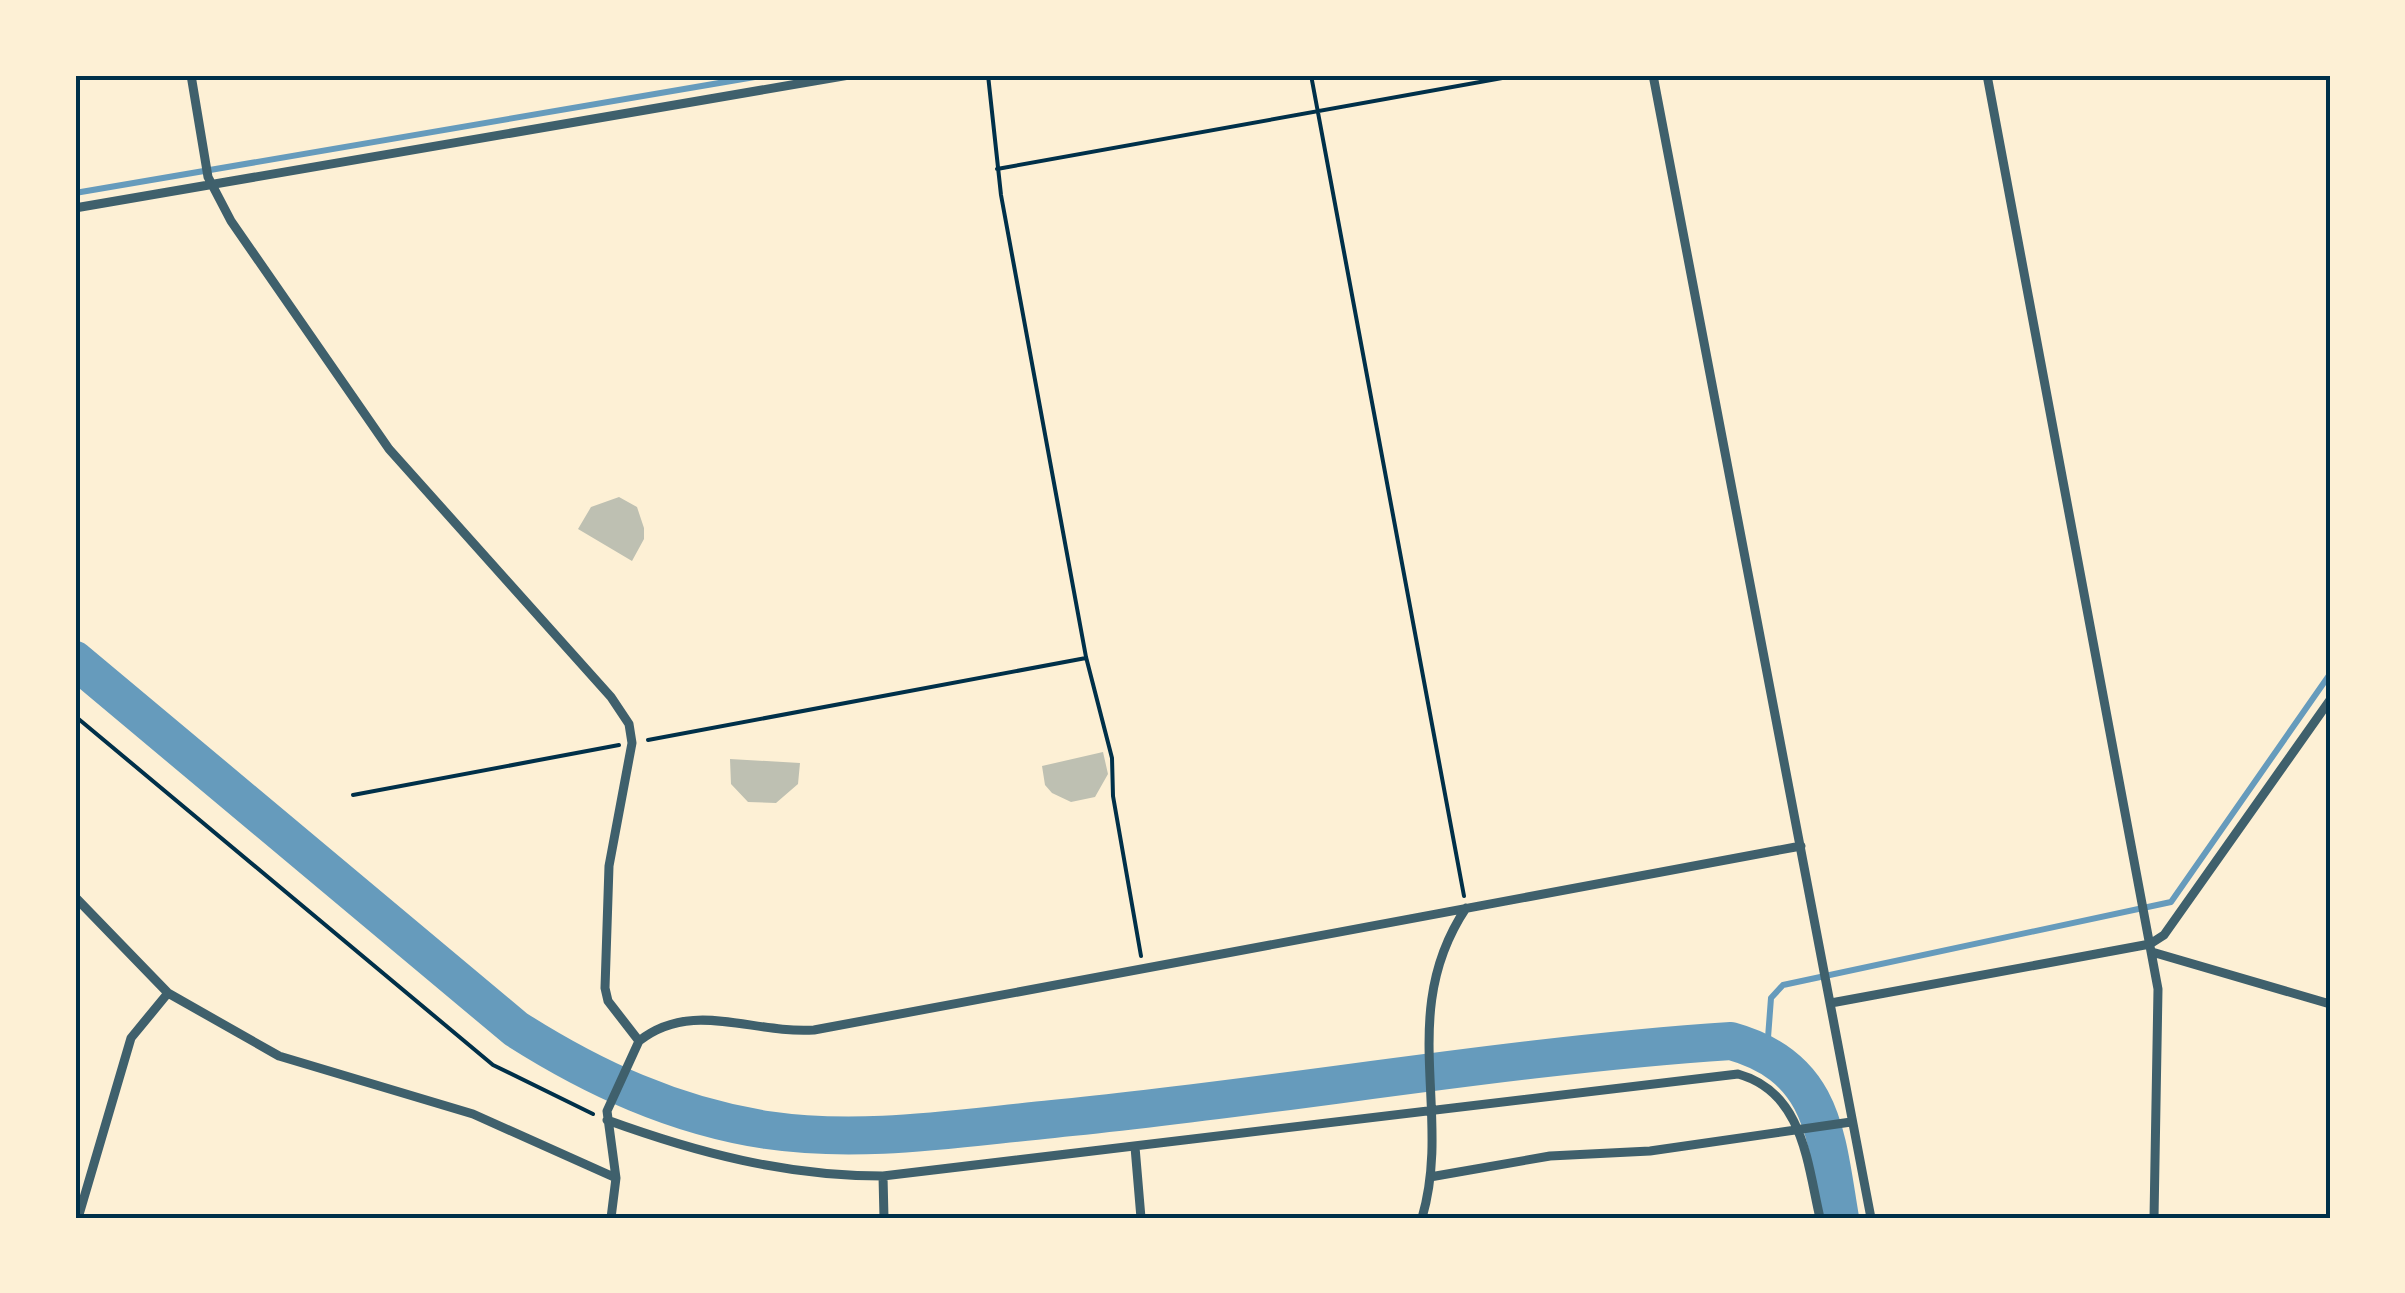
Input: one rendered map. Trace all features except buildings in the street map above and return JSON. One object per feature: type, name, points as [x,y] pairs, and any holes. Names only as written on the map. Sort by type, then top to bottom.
[{"type":"street","points":[[191,75],[212,184],[231,221],[389,449],[611,696],[629,724],[632,743],[609,866],[605,978],[608,1000],[638,1046]]},
{"type":"street","points":[[75,208],[849,75]]},
{"type":"street","points":[[1653,75],[1871,1218]]},
{"type":"street","points":[[1987,75],[2158,990],[2154,1218]]},
{"type":"street","points":[[2151,948],[2330,700]]},
{"type":"street","points":[[611,1218],[616,1178],[607,1116],[638,1046],[668,1021],[695,1019],[773,1030],[814,1030],[1801,846]]},
{"type":"street","points":[[75,897],[168,993],[296,1064],[409,1092],[473,1114],[616,1178]]},
{"type":"street","points":[[1422,1218],[1430,1177],[1429,1037],[1438,958],[1466,908]]},
{"type":"street","points":[[1830,997],[2151,948],[2330,1004]]},
{"type":"street","points":[[78,1218],[131,1038],[144,1017],[168,993]]},
{"type":"street","points":[[607,1116],[697,1153],[771,1168],[883,1176],[1738,1074],[1770,1088],[1803,1129],[1820,1218]]},
{"type":"street","points":[[1430,1177],[1550,1156],[1650,1151],[1851,1122]]},
{"type":"street","points":[[1135,1147],[1141,1218]]},
{"type":"street","points":[[883,1176],[884,1218]]},
{"type":"path","points":[[988,75],[997,168],[1086,658],[1112,758],[1113,796],[1142,967]]},
{"type":"path","points":[[1311,75],[1466,908]]},
{"type":"path","points":[[997,168],[1519,75]]},
{"type":"path","points":[[353,795],[1086,658]]},
{"type":"path","points":[[75,716],[493,1065],[607,1116]]},
{"type":"waterway","points":[[75,193],[766,75]]},
{"type":"waterway","points":[[75,660],[516,1029],[605,1079],[667,1105],[767,1130],[838,1135],[910,1133],[1138,1110],[1561,1056],[1731,1041],[1762,1053],[1785,1068],[1803,1087],[1824,1132],[1840,1218]]},
{"type":"waterway","points":[[1767,1051],[1771,998],[1783,985],[2171,902],[2330,674]]}]
